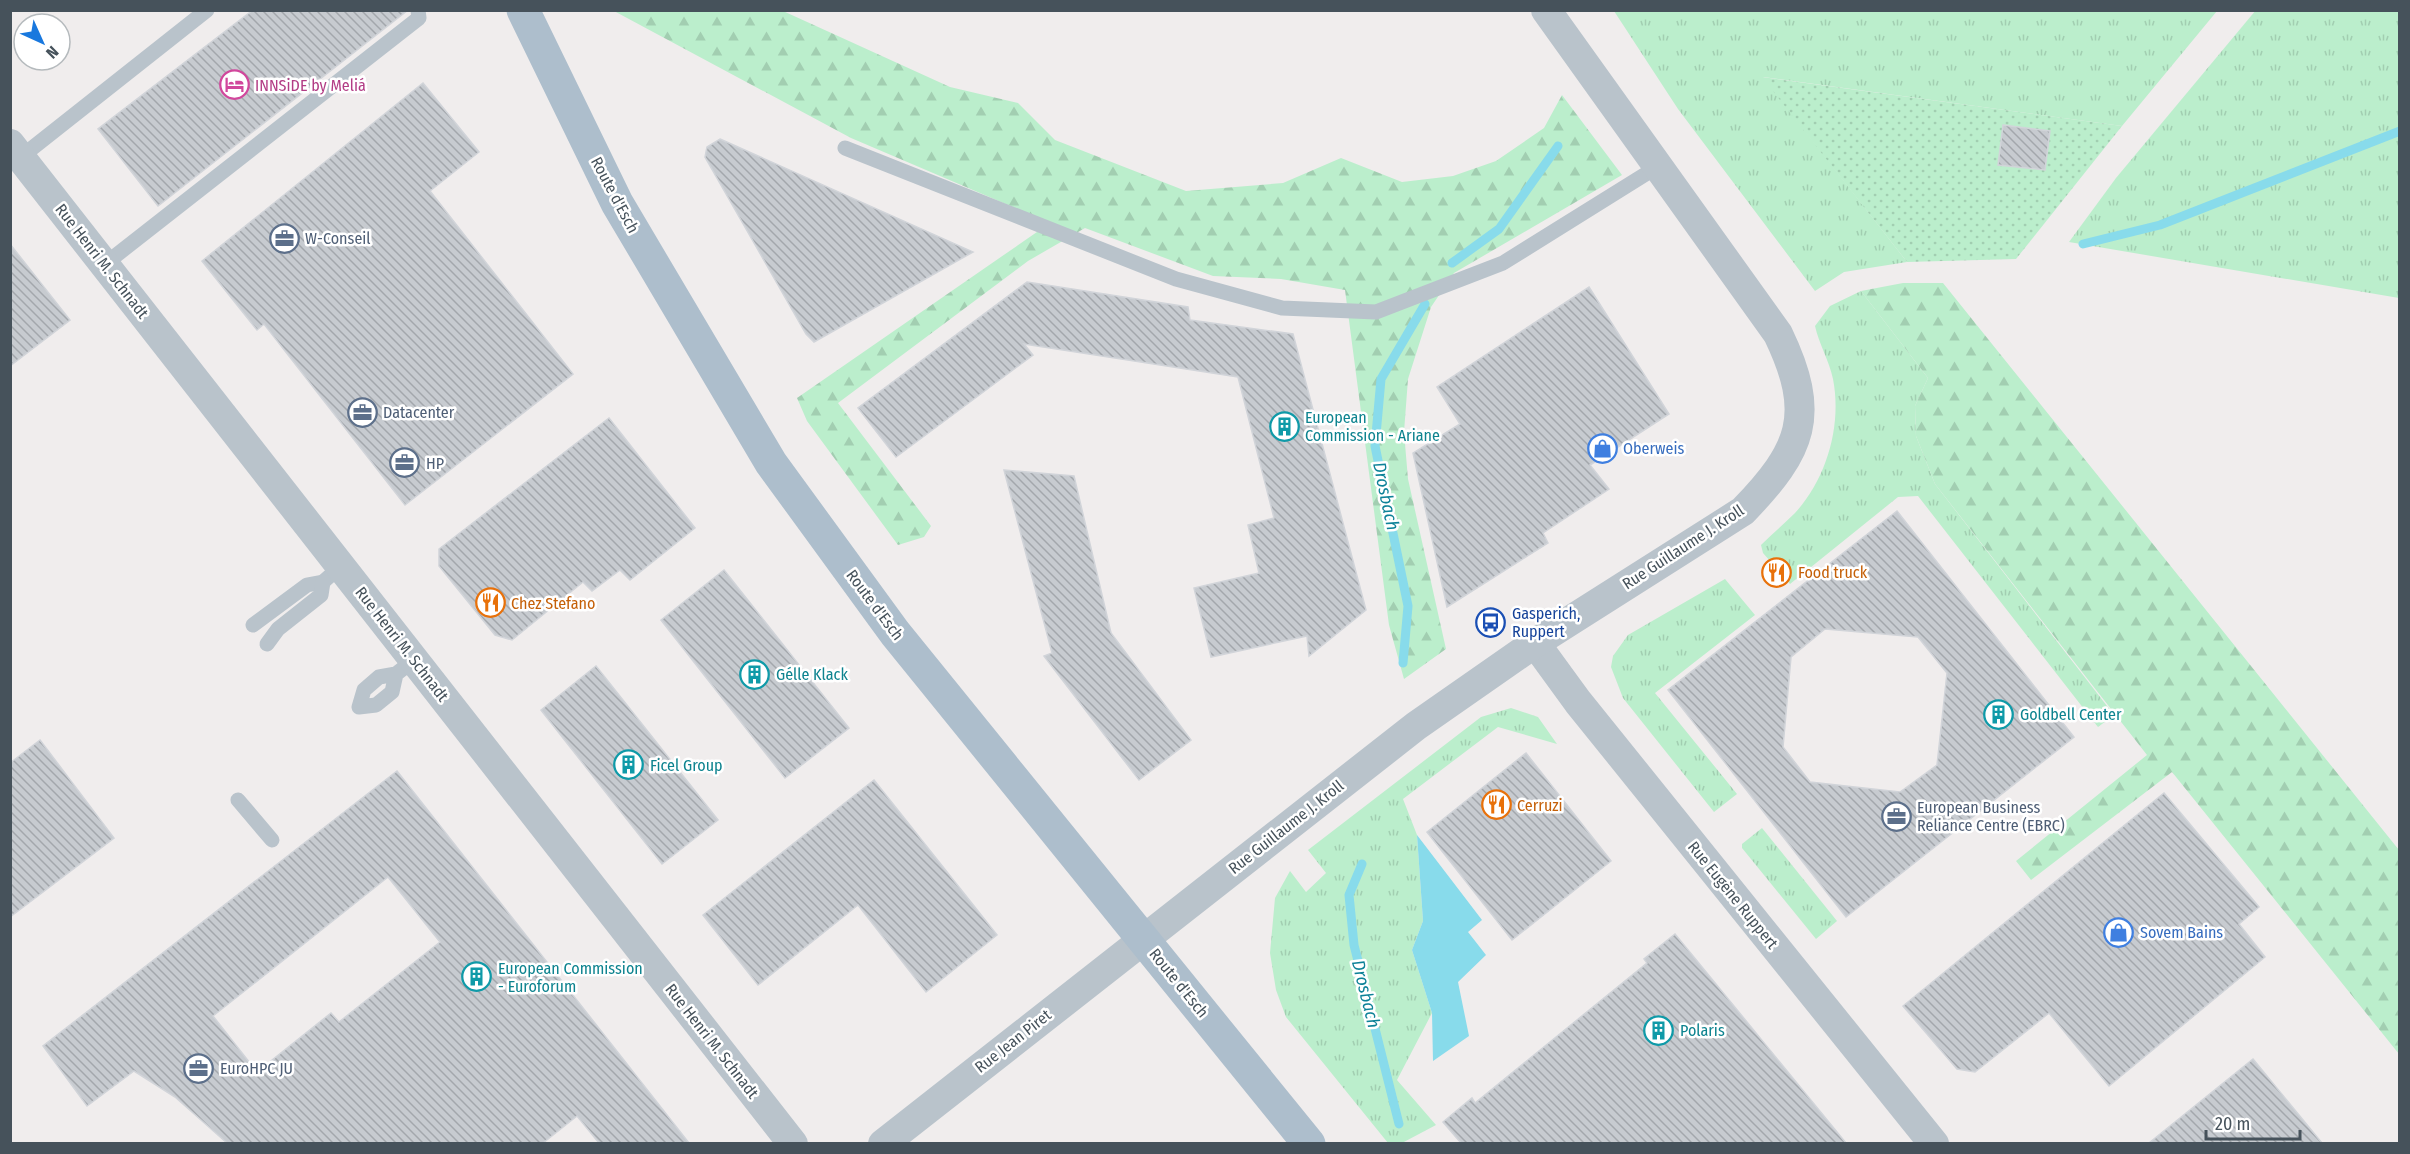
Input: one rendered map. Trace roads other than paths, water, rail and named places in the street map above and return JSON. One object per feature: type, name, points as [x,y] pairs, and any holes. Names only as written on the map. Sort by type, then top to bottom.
[{"type":"main road","name":"Route d'Esch","points":[[524,10],[617,203],[771,463],[896,633],[1309,1143]]},
{"type":"street","name":"Rue Guillaume J. Kroll","points":[[1144,939],[1416,726],[1535,643],[1743,512],[1768,485],[1791,454],[1799,422],[1799,391],[1790,358],[1778,334],[1546,10]]},
{"type":"street","name":"Rue Henri M. Schnadt","points":[[16,150],[105,264],[332,574],[405,667],[793,1143]]},
{"type":"street","name":"Rue Eugène Ruppert","points":[[1535,643],[1578,702],[1934,1143]]},
{"type":"street","name":"Rue Jean Piret","points":[[883,1143],[1144,939]]},
{"type":"lane","points":[[16,150],[207,10]]},
{"type":"lane","points":[[105,264],[419,18],[417,10]]},
{"type":"lane","points":[[845,148],[1176,279],[1282,308],[1376,312],[1503,263],[1657,167]]},
{"type":"lane","points":[[253,625],[307,585],[332,574]]},
{"type":"lane","points":[[267,644],[278,629],[321,595],[332,574]]},
{"type":"lane","points":[[238,800],[272,840]]},
{"type":"water","points":[[1417,835],[1482,920],[1468,932],[1486,955],[1458,982],[1469,1036],[1433,1061],[1432,1013],[1412,950],[1423,921]]},
{"type":"waterway","points":[[2083,244],[2160,225],[2400,131]]},
{"type":"waterway","name":"Drosbach","points":[[1452,263],[1499,229],[1558,146]]},
{"type":"waterway","name":"Drosbach","points":[[1403,663],[1408,606],[1375,446],[1381,379],[1425,304]]},
{"type":"waterway","name":"Drosbach","points":[[1362,864],[1349,895],[1354,945],[1399,1124]]},
{"type":"place","name":"INNSiDE by Meliá","points":[[234,85]]},
{"type":"place","name":"W-Conseil","points":[[284,238]]},
{"type":"place","name":"Datacenter","points":[[362,412]]},
{"type":"place","name":"European Commission - Ariane","points":[[1284,426]]},
{"type":"place","name":"Oberweis","points":[[1602,448]]},
{"type":"place","name":"HP","points":[[405,463]]},
{"type":"place","name":"Food truck","points":[[1777,572]]},
{"type":"place","name":"Chez Stefano","points":[[490,603]]},
{"type":"place","name":"Gasperich, Ruppert","points":[[1491,622]]},
{"type":"place","name":"Gélle Klack","points":[[755,674]]},
{"type":"place","name":"Goldbell Center","points":[[1999,714]]},
{"type":"place","name":"Ficel Group","points":[[629,765]]},
{"type":"place","name":"Cerruzi","points":[[1496,805]]},
{"type":"place","name":"European Business Reliance Centre (EBRC)","points":[[1896,816]]},
{"type":"place","name":"Sovem Bains","points":[[2119,932]]},
{"type":"place","name":"European Commission - Euroforum","points":[[477,977]]},
{"type":"place","name":"Polaris","points":[[1659,1030]]},
{"type":"place","name":"EuroHPC JU","points":[[199,1068]]}]
